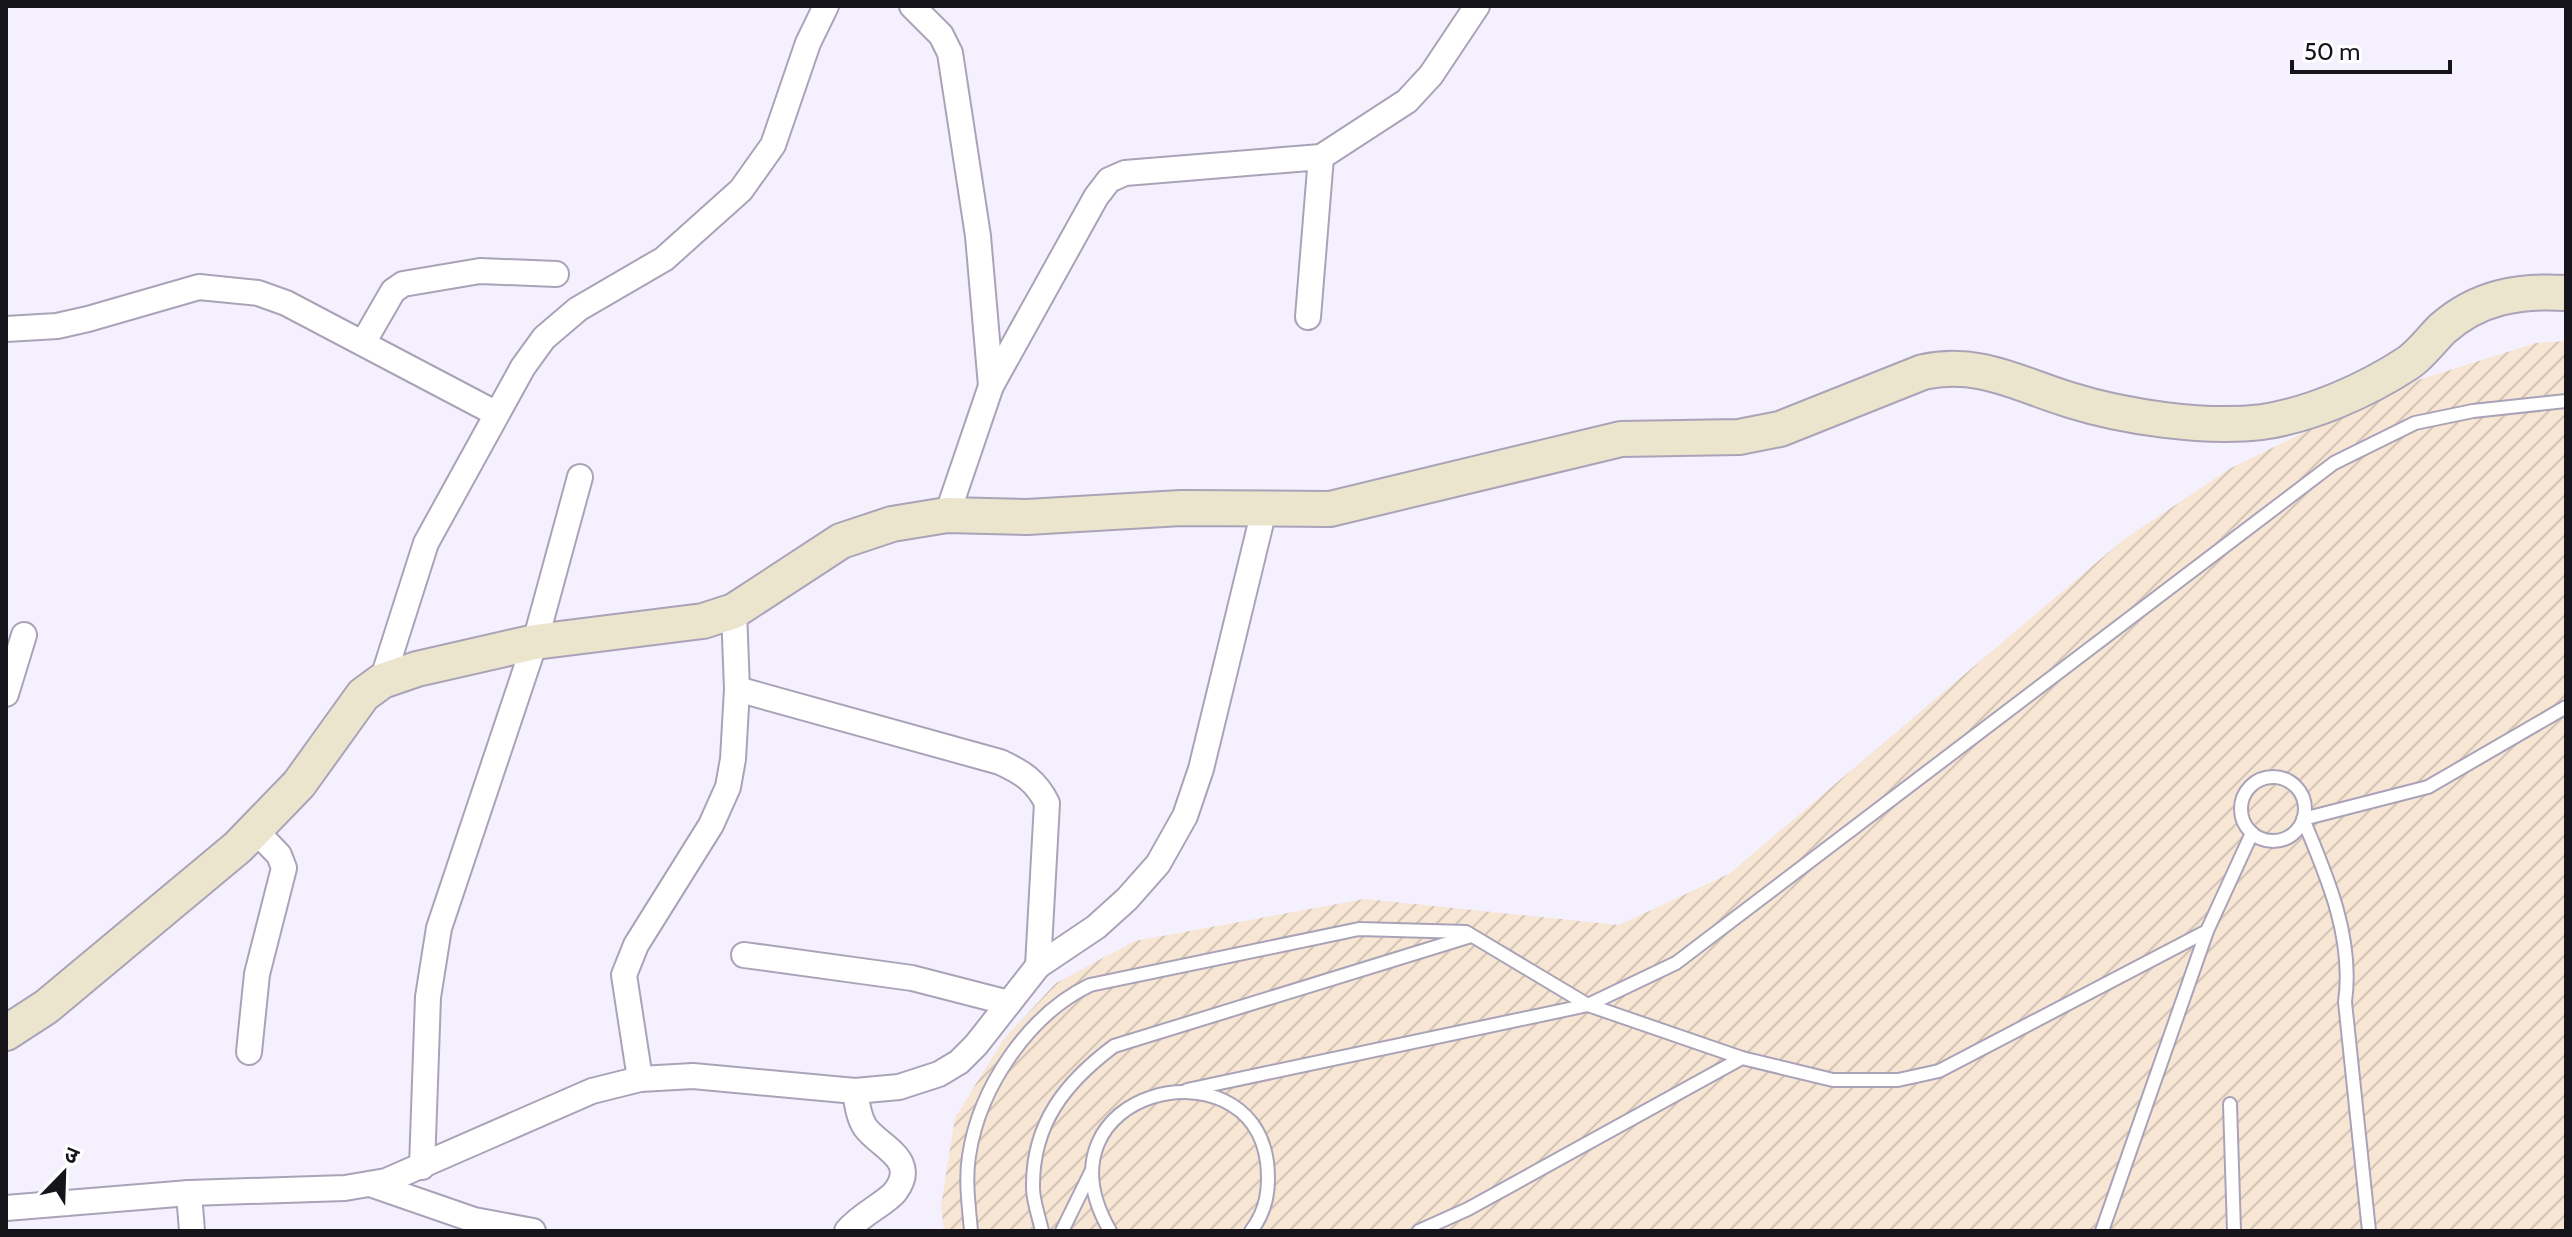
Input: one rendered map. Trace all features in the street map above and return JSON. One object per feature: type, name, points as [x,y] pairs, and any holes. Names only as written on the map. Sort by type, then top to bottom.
[{"type":"street","points":[[382,681],[426,543],[495,413],[544,338],[578,309],[664,259],[702,228],[759,169],[773,145],[808,43],[826,6]]},
{"type":"street","points":[[912,6],[941,35],[950,53],[978,236],[991,386]]},
{"type":"street","points":[[947,515],[991,386],[1096,197],[1109,180],[1125,173],[1321,157],[1407,101],[1431,75],[1477,6]]},
{"type":"street","points":[[1308,317],[1321,157]]},
{"type":"street","points":[[363,343],[393,291],[403,284],[480,271],[556,274]]},
{"type":"street","points":[[6,329],[57,326],[199,287],[228,289],[272,298],[495,413]]},
{"type":"street","points":[[6,1033],[46,1007],[255,830],[299,784],[363,695],[382,681],[417,669],[535,642],[703,621],[734,611],[841,541],[892,524],[947,515],[1027,517],[1181,508],[1330,509],[1379,500],[1621,439],[1739,437],[1780,429],[1923,372],[1945,367],[1968,367],[2072,401],[2160,418],[2216,423],[2263,422],[2364,388],[2410,362],[2468,309],[2496,297],[2539,291],[2566,293]]},
{"type":"street","points":[[422,1167],[428,997],[439,928],[535,642],[580,477]]},
{"type":"street","points":[[6,1208],[189,1193],[345,1188],[370,1184],[422,1167],[592,1091],[640,1079],[693,1076],[855,1091],[899,1087],[939,1074],[976,1045],[1038,966],[1096,927],[1127,899],[1158,864],[1185,816],[1201,769],[1264,510]]},
{"type":"street","points":[[640,1079],[624,975],[636,945],[720,808],[733,759],[737,689],[734,611]]},
{"type":"street","points":[[6,694],[24,635]]},
{"type":"street","points":[[737,689],[1000,762],[1022,771],[1039,787],[1047,803],[1038,966]]},
{"type":"street","points":[[249,1052],[257,974],[284,868],[279,855],[255,830]]},
{"type":"street","points":[[744,955],[912,978],[1009,1003]]},
{"type":"street","points":[[847,1231],[859,1217],[898,1188],[901,1169],[898,1155],[866,1129],[855,1091]]},
{"type":"street","points":[[370,1184],[474,1220],[533,1231]]},
{"type":"street","points":[[189,1193],[192,1231]]},
{"type":"lane","points":[[1062,1231],[1091,1172],[1101,1138],[1122,1111],[1152,1094],[1187,1090],[1588,1005],[1676,963],[2334,463],[2415,423],[2473,411],[2566,401]]},
{"type":"lane","points":[[2303,819],[2428,787],[2566,707]]},
{"type":"lane","points":[[2270,777],[2294,785],[2305,806],[2303,819],[2287,838],[2263,840],[2252,833],[2244,824],[2242,799],[2248,788],[2270,777]]},
{"type":"lane","points":[[2303,819],[2336,896],[2348,982],[2345,1002],[2369,1231]]},
{"type":"lane","points":[[2102,1231],[2207,931],[2252,833]]},
{"type":"lane","points":[[971,1231],[968,1159],[974,1131],[992,1085],[1042,1017],[1068,996],[1090,985],[1359,929],[1466,932],[1588,1005],[1742,1058],[1833,1080],[1898,1080],[1939,1071],[2207,931]]},
{"type":"lane","points":[[1042,1231],[1033,1188],[1048,1114],[1081,1071],[1114,1046],[1472,936]]},
{"type":"lane","points":[[1419,1231],[1468,1209],[1742,1058]]},
{"type":"lane","points":[[1187,1090],[1220,1099],[1248,1121],[1265,1151],[1270,1185],[1260,1219],[1251,1231]]},
{"type":"lane","points":[[2230,1104],[2234,1231]]},
{"type":"lane","points":[[1091,1172],[1096,1206],[1110,1231]]},
{"type":"shaded area","points":[[2566,341],[2566,1231],[944,1231],[941,1206],[955,1118],[1003,1040],[1056,983],[1135,941],[1365,899],[1619,925],[1729,874],[2123,540],[2231,468],[2399,386],[2536,343]]}]
